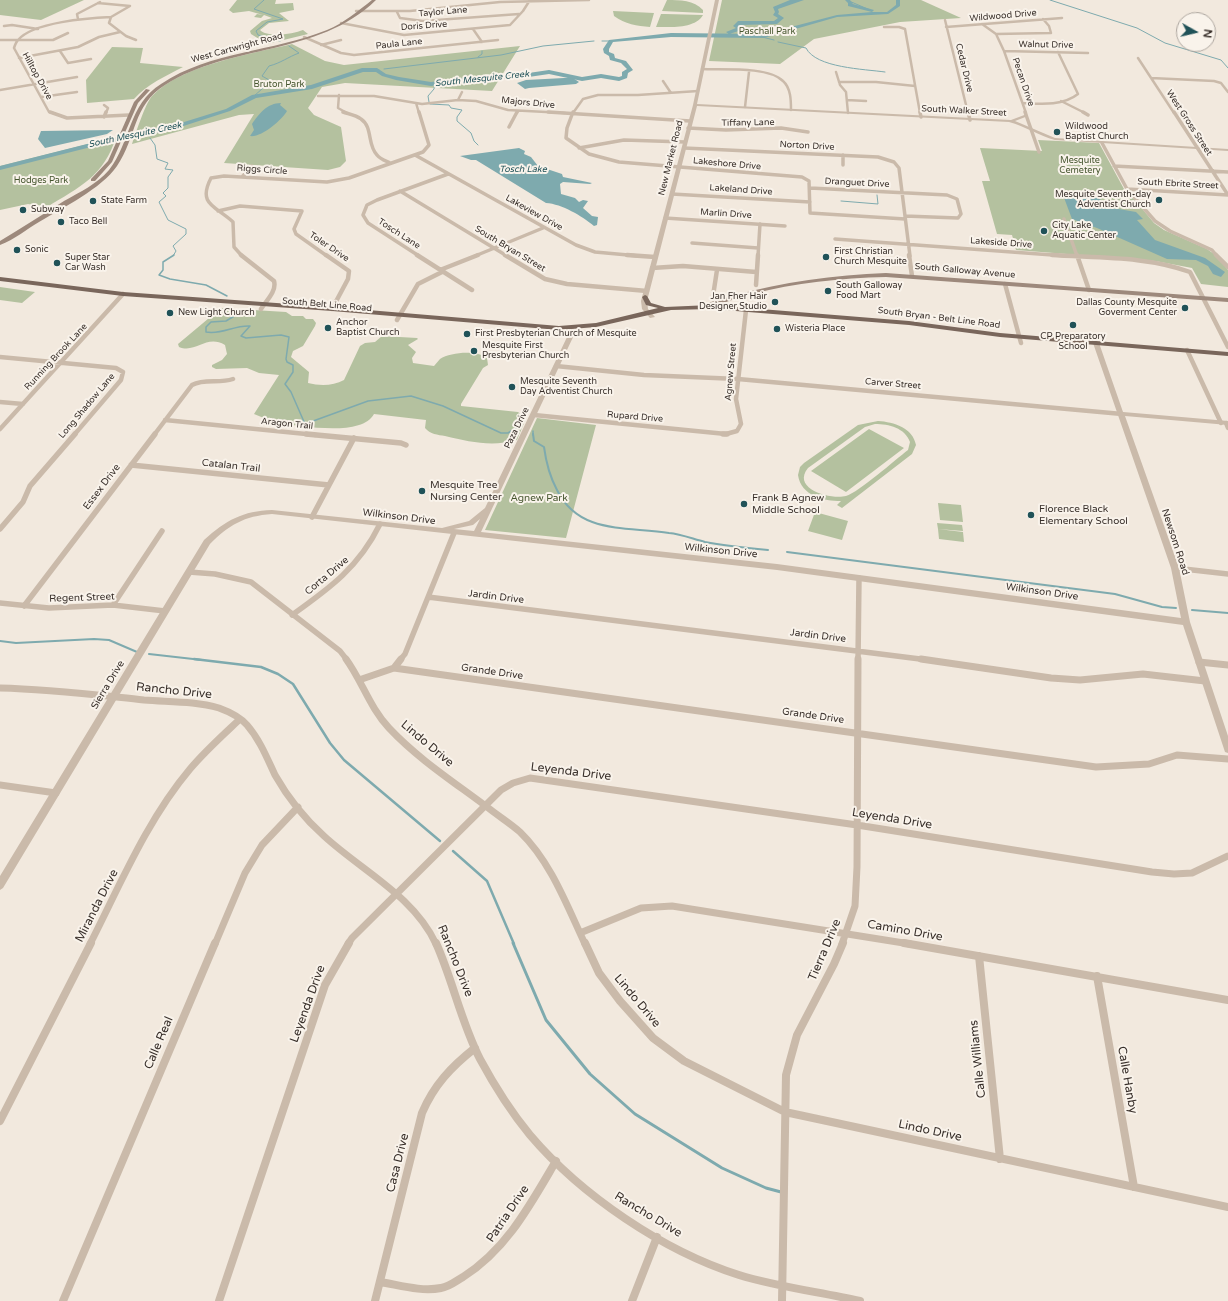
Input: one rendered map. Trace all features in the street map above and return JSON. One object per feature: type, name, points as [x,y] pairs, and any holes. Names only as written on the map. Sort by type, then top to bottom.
[{"type":"main road","name":"West Cartwright Road","points":[[344,23],[368,0]]},
{"type":"main road","name":"West Cartwright Road","points":[[0,238],[82,188],[105,168],[116,148],[126,126],[129,115],[136,102],[152,87],[169,76],[198,66],[305,38],[344,23],[363,12],[374,0]]},
{"type":"main road","name":"West Cartwright Road","points":[[0,243],[90,188],[114,167],[126,147],[145,100],[158,88],[198,66]]},
{"type":"main road","points":[[135,123],[133,121],[133,117],[129,115],[141,109]]},
{"type":"main road","points":[[82,188],[90,188]]},
{"type":"main road","points":[[22,224],[29,225]]},
{"type":"main road","name":"South Galloway Avenue","points":[[704,307],[724,300],[818,280],[868,276],[912,276],[1228,300]]},
{"type":"main road","name":"South Belt Line Road","points":[[0,280],[121,297]]},
{"type":"main road","name":"South Belt Line Road","points":[[0,285],[121,297],[263,306],[572,331],[600,329],[650,315]]},
{"type":"main road","points":[[646,294],[646,303],[651,305],[680,307]]},
{"type":"main road","points":[[724,300],[723,304],[726,308]]},
{"type":"main road","name":"South Belt Line Road","points":[[263,306],[332,309],[351,313]]},
{"type":"main road","name":"South Bryan - Belt Line Road","points":[[650,315],[680,307],[726,308],[745,312]]},
{"type":"main road","points":[[673,313],[701,309],[704,307]]},
{"type":"main road","name":"South Bryan - Belt Line Road","points":[[650,315],[673,313],[745,312],[1020,340],[1188,353],[1228,354]]},
{"type":"main road","name":"South Bryan - Belt Line Road","points":[[1188,353],[1228,360]]},
{"type":"street","points":[[78,19],[77,14],[103,0]]},
{"type":"street","points":[[356,11],[397,12],[499,1],[565,2],[589,0]]},
{"type":"street","name":"New Market Road","points":[[650,315],[644,305],[646,294],[697,93],[717,0]]},
{"type":"street","points":[[519,14],[529,1]]},
{"type":"street","points":[[98,3],[130,7],[111,17],[109,23],[120,32],[136,40]]},
{"type":"street","name":"Taylor Lane","points":[[397,12],[400,18],[415,22],[502,13],[519,14]]},
{"type":"street","name":"Doris Drive","points":[[344,23],[362,26],[382,32],[400,34],[510,25],[519,14]]},
{"type":"street","name":"Hilltop Drive","points":[[111,17],[78,19],[38,29],[19,40],[14,46],[19,58],[49,112],[61,118],[104,118],[129,115]]},
{"type":"street","name":"Wildwood Drive","points":[[946,26],[1062,18]]},
{"type":"street","points":[[996,34],[1051,33],[1049,26],[1043,19]]},
{"type":"street","name":"Cedar Drive","points":[[945,20],[970,120]]},
{"type":"street","name":"Pecan Drive","points":[[982,24],[996,34],[1004,51],[1039,152]]},
{"type":"street","points":[[4,26],[12,25],[38,29]]},
{"type":"street","points":[[884,27],[899,27],[905,29],[921,117]]},
{"type":"street","points":[[473,29],[482,42]]},
{"type":"street","points":[[19,58],[85,45],[99,37],[120,32]]},
{"type":"street","points":[[0,40],[53,40],[68,33]]},
{"type":"street","name":"Paula Lane","points":[[305,38],[342,54],[354,55],[498,40]]},
{"type":"street","points":[[322,45],[341,40]]},
{"type":"street","points":[[60,51],[68,63],[91,59]]},
{"type":"street","name":"Walnut Drive","points":[[1004,51],[1088,52]]},
{"type":"street","points":[[1023,103],[1036,104],[1061,101],[1067,100],[1078,94],[1058,52]]},
{"type":"street","name":"West Gross Street","points":[[1138,58],[1228,195]]},
{"type":"street","points":[[702,69],[769,73],[783,80],[791,96],[791,110]]},
{"type":"street","points":[[745,108],[749,72]]},
{"type":"street","points":[[836,72],[839,82],[846,92],[848,113]]},
{"type":"street","points":[[0,90],[77,77]]},
{"type":"street","points":[[1151,78],[1214,81],[1221,83],[1228,92]]},
{"type":"street","points":[[663,81],[671,93]]},
{"type":"street","points":[[839,82],[876,82],[915,86]]},
{"type":"street","points":[[41,97],[77,92]]},
{"type":"street","points":[[458,100],[462,92]]},
{"type":"street","name":"Lakeshore Drive","points":[[697,93],[680,92],[591,96],[580,102],[565,132],[566,138],[579,148],[610,161],[679,166],[711,171],[802,177],[809,181],[810,188]]},
{"type":"street","points":[[339,95],[336,104],[337,107],[342,112],[357,117],[365,122],[373,151],[376,155],[390,163]]},
{"type":"street","name":"Majors Drive","points":[[318,96],[374,96],[416,103],[458,100],[476,101],[503,109],[518,111],[690,121]]},
{"type":"street","points":[[847,100],[866,101]]},
{"type":"street","points":[[1061,101],[1088,115]]},
{"type":"street","name":"Riggs Circle","points":[[263,306],[274,288],[274,281],[240,254],[234,247],[233,222],[210,205],[206,197],[206,189],[211,178],[221,176],[328,182],[349,178],[415,155],[423,152],[429,145],[416,103]]},
{"type":"street","name":"South Walker Street","points":[[694,105],[1009,121],[1022,124],[1036,134],[1055,140],[1228,150]]},
{"type":"street","points":[[104,106],[108,108],[104,118]]},
{"type":"street","points":[[509,127],[518,111]]},
{"type":"street","points":[[1009,121],[1027,116]]},
{"type":"street","name":"Tiffany Lane","points":[[688,128],[732,130],[758,128],[799,130],[808,132]]},
{"type":"street","points":[[1034,138],[1055,140]]},
{"type":"street","name":"Norton Drive","points":[[579,148],[624,140],[885,158],[894,162],[899,168],[912,276]]},
{"type":"street","points":[[1102,142],[1127,189],[1161,226],[1212,250],[1228,267]]},
{"type":"street","name":"Lakeview Drive","points":[[415,155],[543,228],[585,249],[603,253],[656,257]]},
{"type":"street","points":[[843,156],[843,165]]},
{"type":"street","points":[[242,177],[252,166]]},
{"type":"street","points":[[1114,166],[1228,172]]},
{"type":"street","name":"Tosch Lane","points":[[448,174],[400,191],[368,205],[365,209],[364,218],[368,223],[472,290]]},
{"type":"street","points":[[810,188],[810,213],[905,218]]},
{"type":"street","name":"Dranguet Drive","points":[[810,188],[953,197],[957,199],[961,214],[958,218],[905,218]]},
{"type":"street","name":"South Ebrite Street","points":[[1127,189],[1228,195]]},
{"type":"street","name":"South Bryan Street","points":[[400,191],[537,275],[557,283],[646,294]]},
{"type":"street","name":"Lakeland Drive","points":[[672,194],[810,202]]},
{"type":"street","name":"Toler Drive","points":[[218,211],[240,206],[302,211],[294,229],[296,234],[349,271],[348,279],[332,309]]},
{"type":"street","name":"Marlin Drive","points":[[665,218],[785,226]]},
{"type":"street","points":[[1064,219],[1089,290]]},
{"type":"street","points":[[756,285],[760,224]]},
{"type":"street","points":[[399,317],[418,284],[441,271],[543,228]]},
{"type":"street","name":"Lakeside Drive","points":[[835,239],[1166,264],[1188,270],[1228,346]]},
{"type":"street","points":[[692,244],[758,248]]},
{"type":"street","points":[[652,269],[669,272],[694,268],[756,272]]},
{"type":"street","points":[[713,296],[717,270]]},
{"type":"street","points":[[1005,284],[1020,340]]},
{"type":"street","name":"Running Brook Lane","points":[[0,429],[121,297]]},
{"type":"street","name":"Agnew Street","points":[[734,432],[741,426],[736,402],[745,312]]},
{"type":"street","name":"Paza Drive","points":[[476,535],[534,415],[572,331]]},
{"type":"street","name":"Newsom Road","points":[[1098,346],[1175,568],[1186,622],[1228,749]]},
{"type":"street","points":[[1188,353],[1226,424]]},
{"type":"street","name":"Long Shadow Lane","points":[[0,357],[116,368],[123,372],[121,380],[30,486],[23,502],[0,529]]},
{"type":"street","name":"Carver Street","points":[[556,366],[644,375],[738,380],[1226,424]]},
{"type":"street","name":"Essex Drive","points":[[24,606],[192,385],[197,382],[225,382],[233,379]]},
{"type":"street","points":[[0,402],[23,404]]},
{"type":"street","name":"Rupard Drive","points":[[534,415],[726,434],[734,432]]},
{"type":"street","name":"Aragon Trail","points":[[165,420],[354,438],[406,445]]},
{"type":"street","points":[[312,517],[354,438]]},
{"type":"street","name":"Catalan Trail","points":[[131,465],[329,485]]},
{"type":"street","points":[[429,530],[454,528],[471,523],[489,507]]},
{"type":"street","name":"Wilkinson Drive","points":[[252,514],[272,512],[776,567],[1186,622]]},
{"type":"street","name":"Sierra Drive","points":[[0,885],[207,542],[223,526],[238,518],[252,514]]},
{"type":"street","name":"Corta Drive","points":[[292,615],[346,574],[368,549],[380,524]]},
{"type":"street","points":[[113,604],[162,531]]},
{"type":"street","points":[[359,680],[394,668],[405,654],[454,533]]},
{"type":"street","points":[[1175,568],[1228,574]]},
{"type":"street","name":"Lindo Drive","points":[[189,572],[216,574],[251,582],[340,651],[359,680],[373,708],[389,728],[411,749],[520,832],[538,853],[556,880],[599,974],[620,1001],[653,1038],[684,1061],[785,1112],[1228,1207]]},
{"type":"street","name":"Tierra Drive","points":[[782,1301],[786,1075],[797,1035],[834,964],[847,933],[855,906],[857,867],[859,578]]},
{"type":"street","name":"Jardin Drive","points":[[428,598],[858,650],[1080,680],[1163,674],[1205,681]]},
{"type":"street","name":"Regent Street","points":[[0,603],[49,608],[113,604],[165,611]]},
{"type":"street","points":[[1198,662],[1228,665]]},
{"type":"street","name":"Grande Drive","points":[[394,668],[857,732],[1096,767],[1149,764],[1177,755],[1228,759]]},
{"type":"street","name":"Rancho Drive","points":[[0,688],[67,690],[217,708],[240,719],[259,741],[280,783],[298,807],[323,834],[396,894],[418,914],[428,927],[446,965],[475,1048],[488,1074],[531,1137],[556,1161],[603,1202],[657,1237],[719,1268],[740,1275],[782,1285],[860,1301]]},
{"type":"street","name":"Miranda Drive","points":[[0,1121],[154,821],[194,764],[240,719]]},
{"type":"street","name":"Leyenda Drive","points":[[218,1301],[325,985],[337,961],[352,938],[396,894],[501,790],[520,779],[535,778],[857,825],[1160,873],[1174,874],[1195,872],[1213,860],[1228,856]]},
{"type":"street","points":[[0,785],[56,793]]},
{"type":"street","name":"Calle Real","points":[[63,1301],[245,873],[262,845],[298,807]]},
{"type":"street","name":"Camino Drive","points":[[580,933],[641,908],[672,906],[847,933],[1228,1000]]},
{"type":"street","name":"Calle Williams","points":[[980,956],[1000,1159]]},
{"type":"street","name":"Calle Hanby","points":[[1097,976],[1134,1187]]},
{"type":"street","name":"Casa Drive","points":[[375,1301],[422,1113],[433,1088],[449,1069],[475,1048]]},
{"type":"street","name":"Patria Drive","points":[[380,1282],[422,1288],[442,1288],[472,1272],[496,1254],[514,1230],[556,1161]]},
{"type":"street","points":[[632,1301],[657,1237]]},
{"type":"green space","points":[[0,0],[84,0],[41,20],[0,15]]},
{"type":"green space","points":[[237,0],[276,0],[275,4],[293,3],[294,10],[279,13],[289,21],[269,23],[260,30],[274,35],[293,33],[303,30],[308,34],[267,44],[251,34],[250,31],[262,21],[272,18],[264,15],[261,18],[254,17],[257,14],[263,15],[249,11],[233,13],[229,10]]},
{"type":"green space","points":[[667,0],[691,2],[703,10],[703,13],[662,11]]},
{"type":"green space","name":"Paschall Park","points":[[722,0],[921,0],[961,18],[900,22],[814,39],[780,64],[709,61]]},
{"type":"green space","points":[[613,11],[654,13],[650,27],[622,21],[614,16]]},
{"type":"green space","points":[[661,14],[703,15],[699,20],[688,25],[656,27]]},
{"type":"green space","name":"Bruton Park","points":[[292,44],[325,61],[344,65],[520,46],[492,91],[345,83],[322,87],[308,108],[314,115],[341,127],[346,161],[340,167],[328,170],[224,163],[254,114],[239,115],[132,144],[146,105],[152,96],[165,85],[180,76],[218,62]]},
{"type":"green space","points":[[112,47],[143,48],[140,63],[183,67],[163,77],[145,89],[134,99],[87,103],[86,80]]},
{"type":"green space","name":"Hodges Park","points":[[116,137],[105,162],[98,171],[70,193],[47,207],[28,204],[0,210],[0,166]]},
{"type":"green space","name":"Mesquite Cemetery","points":[[1038,140],[1099,143],[1124,189],[1154,223],[1164,230],[1207,249],[1217,256],[1228,270],[1228,287],[1201,284],[1192,268],[1155,261],[1016,250],[1012,235],[997,234],[982,181],[990,181],[980,148],[1042,151]]},
{"type":"green space","points":[[0,287],[35,292],[22,303],[0,300]]},
{"type":"green space","points":[[221,308],[286,312],[292,316],[303,316],[306,319],[313,319],[316,323],[315,326],[303,346],[293,351],[291,357],[309,372],[308,383],[313,384],[331,384],[344,380],[360,346],[365,343],[375,342],[382,336],[417,338],[418,339],[408,345],[416,352],[412,358],[413,363],[434,366],[440,359],[457,353],[483,355],[487,358],[488,365],[483,368],[461,406],[518,412],[526,418],[517,440],[499,443],[472,442],[434,434],[425,428],[426,420],[374,414],[367,421],[356,426],[343,428],[276,423],[254,414],[279,375],[259,373],[247,368],[216,369],[212,367],[212,365],[222,360],[227,354],[225,345],[218,342],[207,343],[191,348],[179,347],[178,344]]},
{"type":"green space","name":"Agnew Park","points":[[537,418],[596,425],[566,538],[485,530]]},
{"type":"green space","points":[[878,421],[902,427],[911,434],[916,445],[912,454],[842,508],[837,505],[841,501],[828,500],[814,496],[808,492],[800,482],[798,475],[800,467],[804,463],[858,425]],"holes":[[[880,424],[891,426],[904,433],[910,442],[908,450],[868,482],[846,496],[831,496],[815,491],[809,487],[805,482],[804,475],[808,468],[865,427]]]},
{"type":"green space","points":[[869,429],[904,448],[846,492],[811,471]]},
{"type":"green space","points":[[938,503],[961,505],[963,522],[940,520]]},
{"type":"green space","points":[[815,512],[848,521],[842,540],[808,531]]},
{"type":"green space","points":[[937,523],[962,525],[963,531],[938,529]]},
{"type":"green space","points":[[938,529],[963,532],[964,542],[939,539]]},
{"type":"water","points":[[573,78],[579,82],[576,84],[525,89],[517,83],[526,80]]},
{"type":"water","points":[[276,103],[281,103],[280,105],[287,111],[281,119],[271,128],[255,136],[250,136],[254,130],[252,124],[261,113]]},
{"type":"water","points":[[113,130],[107,134],[45,148],[38,139],[41,131]]},
{"type":"water","name":"Tosch Lake","points":[[519,148],[525,151],[524,154],[531,157],[538,166],[562,174],[563,177],[592,183],[563,182],[560,184],[561,194],[575,198],[579,202],[583,200],[588,201],[583,208],[592,216],[598,217],[597,225],[594,226],[584,218],[565,208],[546,203],[476,160],[471,160],[460,156]]},
{"type":"water","points":[[1067,192],[1090,194],[1101,200],[1107,207],[1136,212],[1143,219],[1137,220],[1155,240],[1205,258],[1225,272],[1221,277],[1213,274],[1208,266],[1196,260],[1167,259],[1097,228],[1072,219],[1063,195]]},
{"type":"waterway","points":[[264,0],[254,9],[283,19],[267,22],[256,31],[258,35],[280,41]]},
{"type":"waterway","name":"South Mesquite Creek","points":[[729,32],[740,29],[736,26],[738,23],[775,23],[781,18],[775,15],[777,12],[775,8],[792,1],[802,0]]},
{"type":"waterway","name":"South Mesquite Creek","points":[[847,0],[851,3],[850,5],[872,11]]},
{"type":"waterway","name":"South Mesquite Creek","points":[[0,168],[87,146],[169,129],[228,110],[254,96],[312,87],[362,70],[377,70],[384,75],[398,79],[431,84],[491,77],[515,77],[549,72],[570,75],[582,79],[601,76],[619,79],[625,77],[625,72],[630,70],[624,63],[612,59],[612,55],[607,53],[606,49],[611,41],[671,35],[764,36],[837,16],[888,13],[898,6],[898,0]]},
{"type":"waterway","points":[[1050,0],[1137,28],[1165,43],[1221,60],[1228,68]]},
{"type":"waterway","name":"South Mesquite Creek","points":[[849,1],[870,10]]},
{"type":"waterway","name":"South Mesquite Creek","points":[[758,36],[774,40]]},
{"type":"waterway","points":[[384,69],[501,55],[543,46],[594,41]]},
{"type":"waterway","name":"South Mesquite Creek","points":[[602,41],[611,41]]},
{"type":"waterway","points":[[778,42],[806,48],[811,55],[830,64],[885,72]]},
{"type":"waterway","points":[[254,96],[271,81],[262,76],[269,66],[299,53],[289,46]]},
{"type":"waterway","points":[[478,57],[482,54],[482,51]]},
{"type":"waterway","points":[[429,102],[428,96],[434,89],[435,83]]},
{"type":"waterway","points":[[430,104],[449,105],[451,108],[462,110],[457,117],[457,121],[471,133],[474,141],[478,145]]},
{"type":"waterway","points":[[150,138],[155,145],[157,159],[168,163],[165,169],[173,170],[168,177],[168,188],[163,193],[166,196],[159,202],[168,220],[186,229],[186,234],[173,246],[176,251],[173,255]]},
{"type":"waterway","points":[[841,201],[878,204],[877,195]]},
{"type":"waterway","points":[[173,255],[163,262],[163,270],[159,275],[170,279],[206,285],[227,296]]},
{"type":"waterway","points":[[237,312],[236,315],[226,321],[211,322],[206,327],[206,332],[212,333],[250,326],[241,336],[246,338],[281,335],[289,337],[286,359],[287,362],[293,365],[293,372],[285,384],[291,392],[305,424],[368,401],[411,396],[443,406],[501,433],[508,433],[516,428]]},
{"type":"waterway","points":[[533,434],[534,441],[544,447],[552,480],[566,504],[578,515],[591,522],[606,526],[682,535],[705,542],[736,547],[768,550]]},
{"type":"waterway","points":[[787,552],[1115,594],[1162,607],[1176,608]]},
{"type":"waterway","points":[[1192,610],[1228,613]]},
{"type":"waterway","points":[[0,641],[16,643],[94,639],[109,640],[137,652]]},
{"type":"waterway","points":[[149,654],[202,660]]},
{"type":"waterway","points":[[194,659],[261,667],[278,674],[293,684],[330,743],[344,760],[440,841]]},
{"type":"waterway","points":[[453,851],[487,881],[514,944]]},
{"type":"waterway","points":[[513,943],[546,1020],[590,1074],[635,1114],[722,1168],[766,1188],[781,1192]]},
{"type":"place","name":"Wildwood Baptist Church","points":[[1057,132]]},
{"type":"place","name":"Mesquite Seventh-day Adventist Church","points":[[1159,200]]},
{"type":"place","name":"State Farm","points":[[93,201]]},
{"type":"place","name":"Subway","points":[[23,210]]},
{"type":"place","name":"Taco Bell","points":[[61,222]]},
{"type":"place","name":"City Lake Aquatic Center","points":[[1044,231]]},
{"type":"place","name":"Sonic","points":[[17,250]]},
{"type":"place","name":"First Christian Church Mesquite","points":[[826,257]]},
{"type":"place","name":"Super Star Car Wash","points":[[57,263]]},
{"type":"place","name":"South Galloway Food Mart","points":[[828,291]]},
{"type":"place","name":"Jan Fher Hair Designer Studio","points":[[775,302]]},
{"type":"place","name":"Dallas County Mesquite Goverment Center","points":[[1185,308]]},
{"type":"place","name":"New Light Church","points":[[170,313]]},
{"type":"place","name":"CP Preparatory School","points":[[1073,325]]},
{"type":"place","name":"Anchor Baptist Church","points":[[328,328]]},
{"type":"place","name":"Wisteria Place","points":[[777,329]]},
{"type":"place","name":"First Presbyterian Church of Mesquite","points":[[467,334]]},
{"type":"place","name":"Mesquite First Presbyterian Church","points":[[474,351]]},
{"type":"place","name":"Mesquite Seventh Day Adventist Church","points":[[512,387]]},
{"type":"place","name":"Mesquite Tree Nursing Center","points":[[422,491]]},
{"type":"place","name":"Frank B Agnew Middle School","points":[[744,504]]},
{"type":"place","name":"Florence Black Elementary School","points":[[1031,515]]}]
